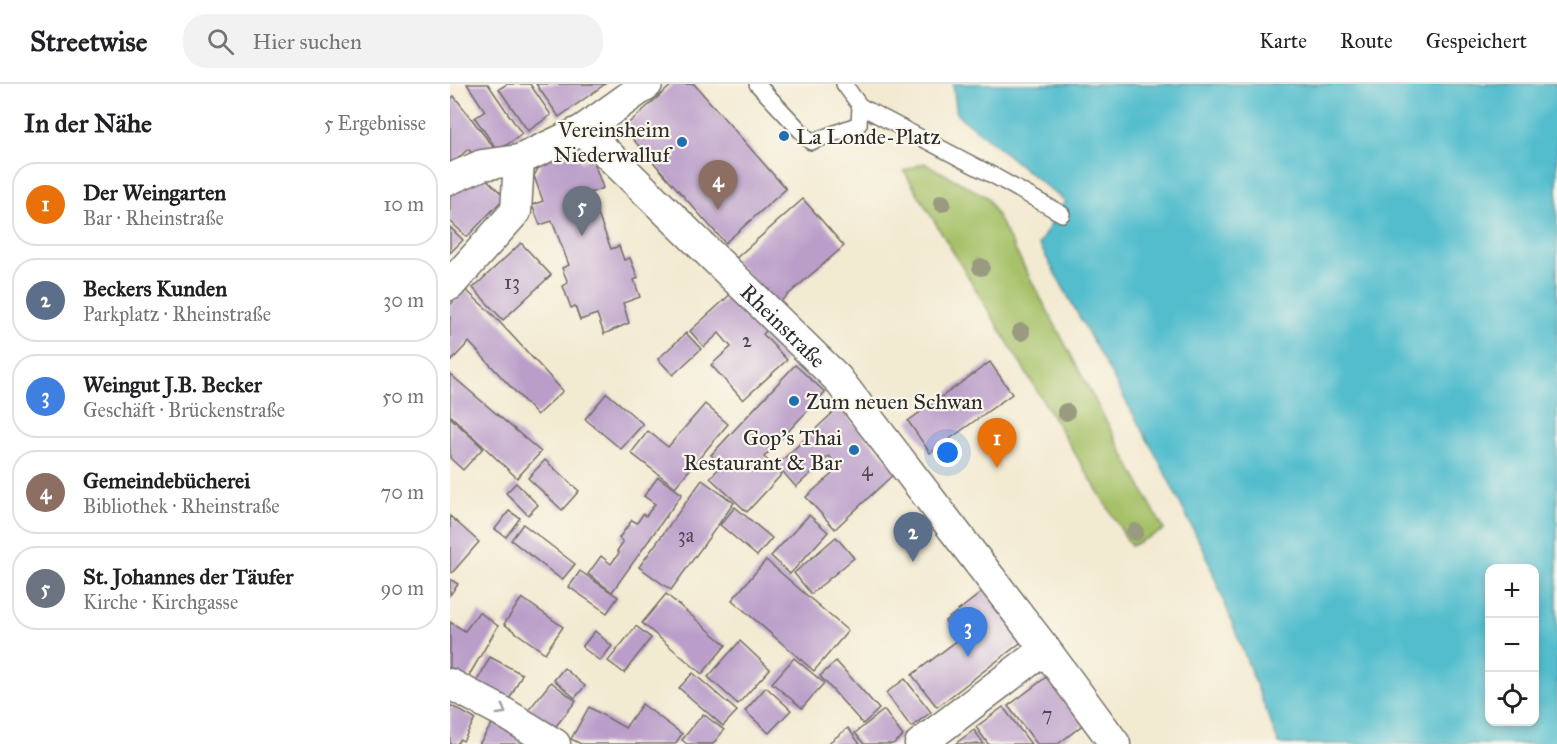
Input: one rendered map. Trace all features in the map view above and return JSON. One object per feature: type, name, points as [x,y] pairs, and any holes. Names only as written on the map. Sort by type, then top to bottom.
[{"type":"street","points":[[450,179],[482,165],[519,160],[583,130],[638,87]]},
{"type":"street","name":"Rheinstraße","points":[[583,130],[837,378],[1115,744]]},
{"type":"street","points":[[450,285],[516,211],[519,160]]},
{"type":"street","points":[[920,744],[1045,649]]},
{"type":"street","points":[[450,684],[501,711],[555,744]]},
{"type":"lane","points":[[757,84],[811,142],[860,124],[860,106]]},
{"type":"lane","points":[[844,84],[860,106],[1062,214]]},
{"type":"green space","points":[[924,163],[987,197],[1164,530],[1131,546],[904,171]]},
{"type":"water","points":[[953,84],[1557,84],[1557,744],[1279,744],[1206,555],[1158,459],[1039,244],[1065,201],[957,115]]},
{"type":"building","points":[[467,84],[488,84],[522,134],[498,151],[475,118],[485,111]]},
{"type":"building","points":[[507,84],[530,84],[551,115],[528,131],[499,89]]},
{"type":"building","points":[[536,84],[605,84],[559,117]]},
{"type":"building","points":[[673,84],[694,84],[786,189],[725,243],[623,128]]},
{"type":"building","points":[[454,96],[494,148],[480,161],[468,149],[450,166],[450,100]]},
{"type":"building","points":[[562,152],[579,157],[581,162],[592,157],[603,188],[590,193],[611,249],[619,246],[624,260],[630,258],[638,278],[634,280],[640,297],[623,303],[629,323],[604,334],[597,314],[580,320],[575,306],[571,308],[563,286],[568,283],[562,268],[569,265],[552,221],[540,225],[532,205],[543,201],[534,176],[544,158]]},
{"type":"building","points":[[478,171],[505,197],[467,237],[450,221],[450,184]]},
{"type":"building","points":[[803,199],[844,246],[775,306],[734,260]]},
{"type":"building","points":[[450,227],[463,240],[450,253]]},
{"type":"building","points":[[521,243],[551,275],[503,320],[473,288]]},
{"type":"building","points":[[465,289],[493,315],[563,391],[537,415],[469,342],[450,362],[450,305]]},
{"type":"building","points":[[733,292],[768,329],[763,334],[787,360],[743,400],[711,365],[731,347],[719,333],[704,347],[690,331]]},
{"type":"building","points":[[686,333],[701,349],[673,375],[658,359]]},
{"type":"building","points":[[990,362],[1012,394],[930,453],[908,421]]},
{"type":"building","points":[[795,365],[825,392],[764,457],[782,474],[747,512],[710,478],[722,465],[711,455]]},
{"type":"building","points":[[450,374],[541,452],[517,478],[450,415]]},
{"type":"building","points":[[607,393],[643,424],[621,449],[585,419]]},
{"type":"building","points":[[705,404],[728,424],[675,487],[631,453],[648,431],[668,447]]},
{"type":"building","points":[[839,407],[897,471],[835,529],[806,497],[840,467],[829,456],[796,487],[777,465]]},
{"type":"building","points":[[450,417],[483,448],[463,470],[450,458]]},
{"type":"building","points":[[545,460],[579,491],[562,510],[528,478]]},
{"type":"building","points":[[658,477],[682,494],[612,592],[588,574],[601,556],[611,564],[623,542],[619,538],[632,520],[637,523],[643,514],[646,516],[655,504],[644,496]]},
{"type":"building","points":[[702,480],[734,503],[671,590],[639,567]]},
{"type":"building","points":[[516,483],[538,505],[528,515],[506,493]]},
{"type":"building","points":[[735,507],[772,538],[757,556],[720,525]]},
{"type":"building","points":[[509,511],[520,518],[506,537],[495,529]]},
{"type":"building","points":[[809,515],[828,532],[790,574],[771,556]]},
{"type":"building","points":[[450,516],[479,542],[452,573],[450,571]]},
{"type":"building","points":[[523,524],[575,564],[562,580],[511,540]]},
{"type":"building","points":[[836,537],[854,558],[811,594],[794,573]]},
{"type":"building","points":[[766,560],[848,631],[814,671],[732,600]]},
{"type":"building","points":[[580,571],[618,597],[607,613],[569,587]]},
{"type":"building","points":[[450,579],[458,584],[450,595]]},
{"type":"building","points":[[986,589],[1024,640],[937,707],[912,675],[959,639],[945,621]]},
{"type":"building","points":[[666,594],[726,645],[702,674],[642,623]]},
{"type":"building","points":[[522,598],[563,627],[545,653],[504,624]]},
{"type":"building","points":[[479,612],[498,626],[464,684],[450,676],[450,622],[465,631]]},
{"type":"building","points":[[636,626],[651,638],[624,673],[608,661]]},
{"type":"building","points":[[595,631],[612,646],[600,661],[582,647]]},
{"type":"building","points":[[740,641],[770,669],[738,704],[708,677]]},
{"type":"building","points":[[490,657],[522,674],[509,700],[476,683]]},
{"type":"building","points":[[794,658],[824,683],[802,708],[772,683]]},
{"type":"building","points":[[836,661],[879,709],[863,724],[820,676]]},
{"type":"building","points":[[564,668],[585,686],[575,698],[554,680]]},
{"type":"building","points":[[693,673],[737,711],[723,726],[679,688]]},
{"type":"building","points":[[1049,675],[1085,723],[1058,744],[1037,744],[1008,706]]},
{"type":"building","points":[[905,679],[931,712],[911,727],[886,693]]},
{"type":"building","points":[[551,682],[576,701],[552,731],[527,712]]},
{"type":"building","points":[[766,687],[791,710],[769,733],[745,711]]},
{"type":"building","points":[[642,704],[682,734],[675,744],[581,744],[571,739],[589,707],[625,728]]},
{"type":"building","points":[[450,705],[475,719],[463,741],[460,739],[457,744],[450,744]]},
{"type":"building","points":[[1003,707],[1031,744],[988,744],[976,727]]},
{"type":"building","points":[[884,710],[903,736],[893,744],[864,744],[855,733]]},
{"type":"building","points":[[703,714],[724,730],[713,744],[687,744],[682,740]]},
{"type":"building","points":[[494,721],[529,744],[479,744]]},
{"type":"building","points":[[848,728],[860,744],[827,744]]},
{"type":"building","points":[[974,730],[984,744],[955,744]]},
{"type":"place","name":"La Londe-Platz","points":[[784,136]]},
{"type":"place","name":"Vereinsheim Niederwalluf","points":[[682,142]]},
{"type":"place","name":"Gemeindebücherei","points":[[718,210]]},
{"type":"place","name":"St. Johannes der Täufer","points":[[582,236]]},
{"type":"place","name":"Zum neuen Schwan","points":[[794,401]]},
{"type":"place","name":"Gop's Thai Restaurant & Bar","points":[[854,450]]},
{"type":"place","name":"Der Weingarten","points":[[997,468]]},
{"type":"place","name":"Beckers Kunden","points":[[913,562]]},
{"type":"place","name":"Weingut J.B. Becker","points":[[968,657]]}]
